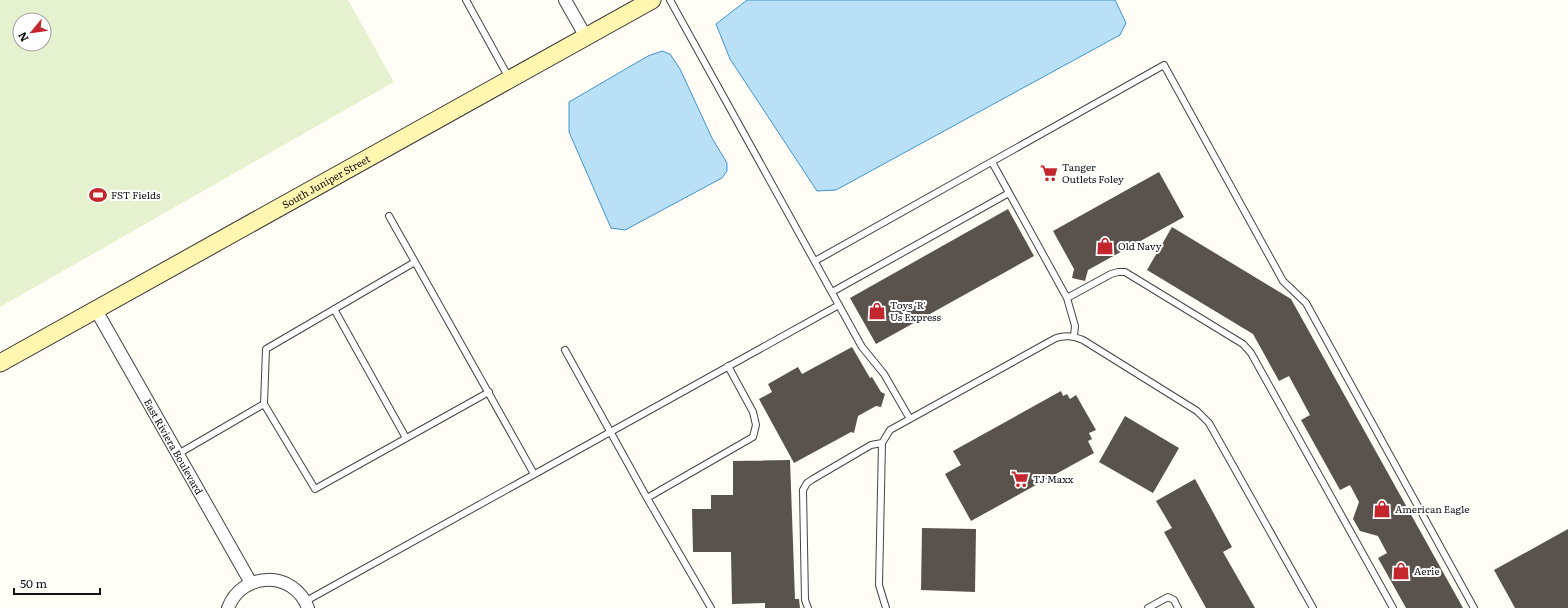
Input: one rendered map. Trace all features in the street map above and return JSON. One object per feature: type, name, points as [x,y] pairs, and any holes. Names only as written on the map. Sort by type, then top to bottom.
[{"type":"street","points":[[566,0],[586,37]]},
{"type":"street","name":"South Juniper Street","points":[[0,363],[652,0]]},
{"type":"street","name":"East Riviera Boulevard","points":[[96,310],[251,582]]},
{"type":"street","points":[[228,608],[230,601],[240,589],[251,582],[264,579],[279,580],[292,586],[307,604]]},
{"type":"lane","points":[[466,0],[510,79]]},
{"type":"lane","points":[[670,0],[862,347],[884,374],[910,419]]},
{"type":"lane","points":[[815,261],[1164,65],[1283,281],[1306,304],[1474,608]]},
{"type":"lane","points":[[992,162],[1067,298],[1075,326],[1074,336]]},
{"type":"lane","points":[[832,292],[1009,193]]},
{"type":"lane","points":[[389,216],[534,474]]},
{"type":"lane","points":[[415,262],[266,349],[264,404],[315,489],[489,392]]},
{"type":"lane","points":[[1067,298],[1111,274],[1126,272],[1243,344],[1254,359],[1393,608]]},
{"type":"lane","points":[[307,604],[534,474],[838,304]]},
{"type":"lane","points":[[334,309],[406,438]]},
{"type":"lane","points":[[886,608],[879,585],[882,443],[890,430],[1056,338],[1074,336],[1197,411],[1209,423],[1313,608]]},
{"type":"lane","points":[[565,350],[609,432],[711,608]]},
{"type":"lane","points":[[647,498],[754,437],[756,425],[753,412],[728,366]]},
{"type":"lane","points":[[178,454],[264,404]]},
{"type":"lane","points":[[808,608],[805,600],[803,490],[807,483],[813,479],[871,445],[882,443]]},
{"type":"lane","points":[[1148,608],[1168,597],[1174,600],[1178,608]]},
{"type":"green space","name":"FST Fields","points":[[0,0],[348,0],[394,82],[0,307]]},
{"type":"water","points":[[747,0],[1115,0],[1126,23],[1120,35],[836,190],[817,191],[730,59],[716,24]]},
{"type":"water","points":[[662,51],[670,54],[680,69],[712,138],[727,163],[727,171],[722,178],[625,230],[611,228],[569,132],[569,102],[648,56]]},
{"type":"building","points":[[1159,172],[1184,217],[1088,270],[1085,281],[1072,278],[1074,269],[1053,231]]},
{"type":"building","points":[[1008,209],[1034,256],[876,344],[850,298]]},
{"type":"building","points":[[1172,227],[1291,299],[1463,608],[1406,608],[1378,558],[1387,553],[1378,536],[1360,531],[1353,519],[1359,502],[1350,485],[1340,490],[1301,420],[1310,415],[1289,376],[1279,381],[1253,334],[1147,270]]},
{"type":"building","points":[[852,347],[870,378],[872,377],[881,392],[885,394],[881,407],[876,406],[858,416],[854,433],[851,432],[794,463],[759,399],[772,392],[768,384],[798,367],[802,374]]},
{"type":"building","points":[[1061,391],[1063,396],[1067,394],[1070,399],[1076,395],[1096,430],[1089,433],[1092,439],[1088,441],[1094,453],[971,521],[945,474],[961,465],[953,451]]},
{"type":"building","points":[[1125,416],[1179,448],[1153,493],[1099,462]]},
{"type":"building","points":[[790,460],[795,599],[799,599],[800,608],[765,608],[765,603],[732,604],[731,552],[693,552],[692,509],[711,509],[711,495],[733,495],[733,461]]},
{"type":"building","points":[[1195,479],[1232,547],[1223,552],[1255,608],[1206,608],[1164,532],[1172,528],[1156,501]]},
{"type":"building","points":[[922,528],[976,529],[975,592],[921,590]]},
{"type":"building","points":[[1568,529],[1568,608],[1515,608],[1494,570]]},
{"type":"place","name":"Tanger Outlets Foley","points":[[1049,173]]},
{"type":"place","name":"FST Fields","points":[[98,195]]},
{"type":"place","name":"Old Navy","points":[[1105,246]]},
{"type":"place","name":"Toys 'R' Us Express","points":[[877,311]]},
{"type":"place","name":"TJ Maxx","points":[[1020,479]]},
{"type":"place","name":"American Eagle","points":[[1382,509]]},
{"type":"place","name":"Aerie","points":[[1401,571]]}]
